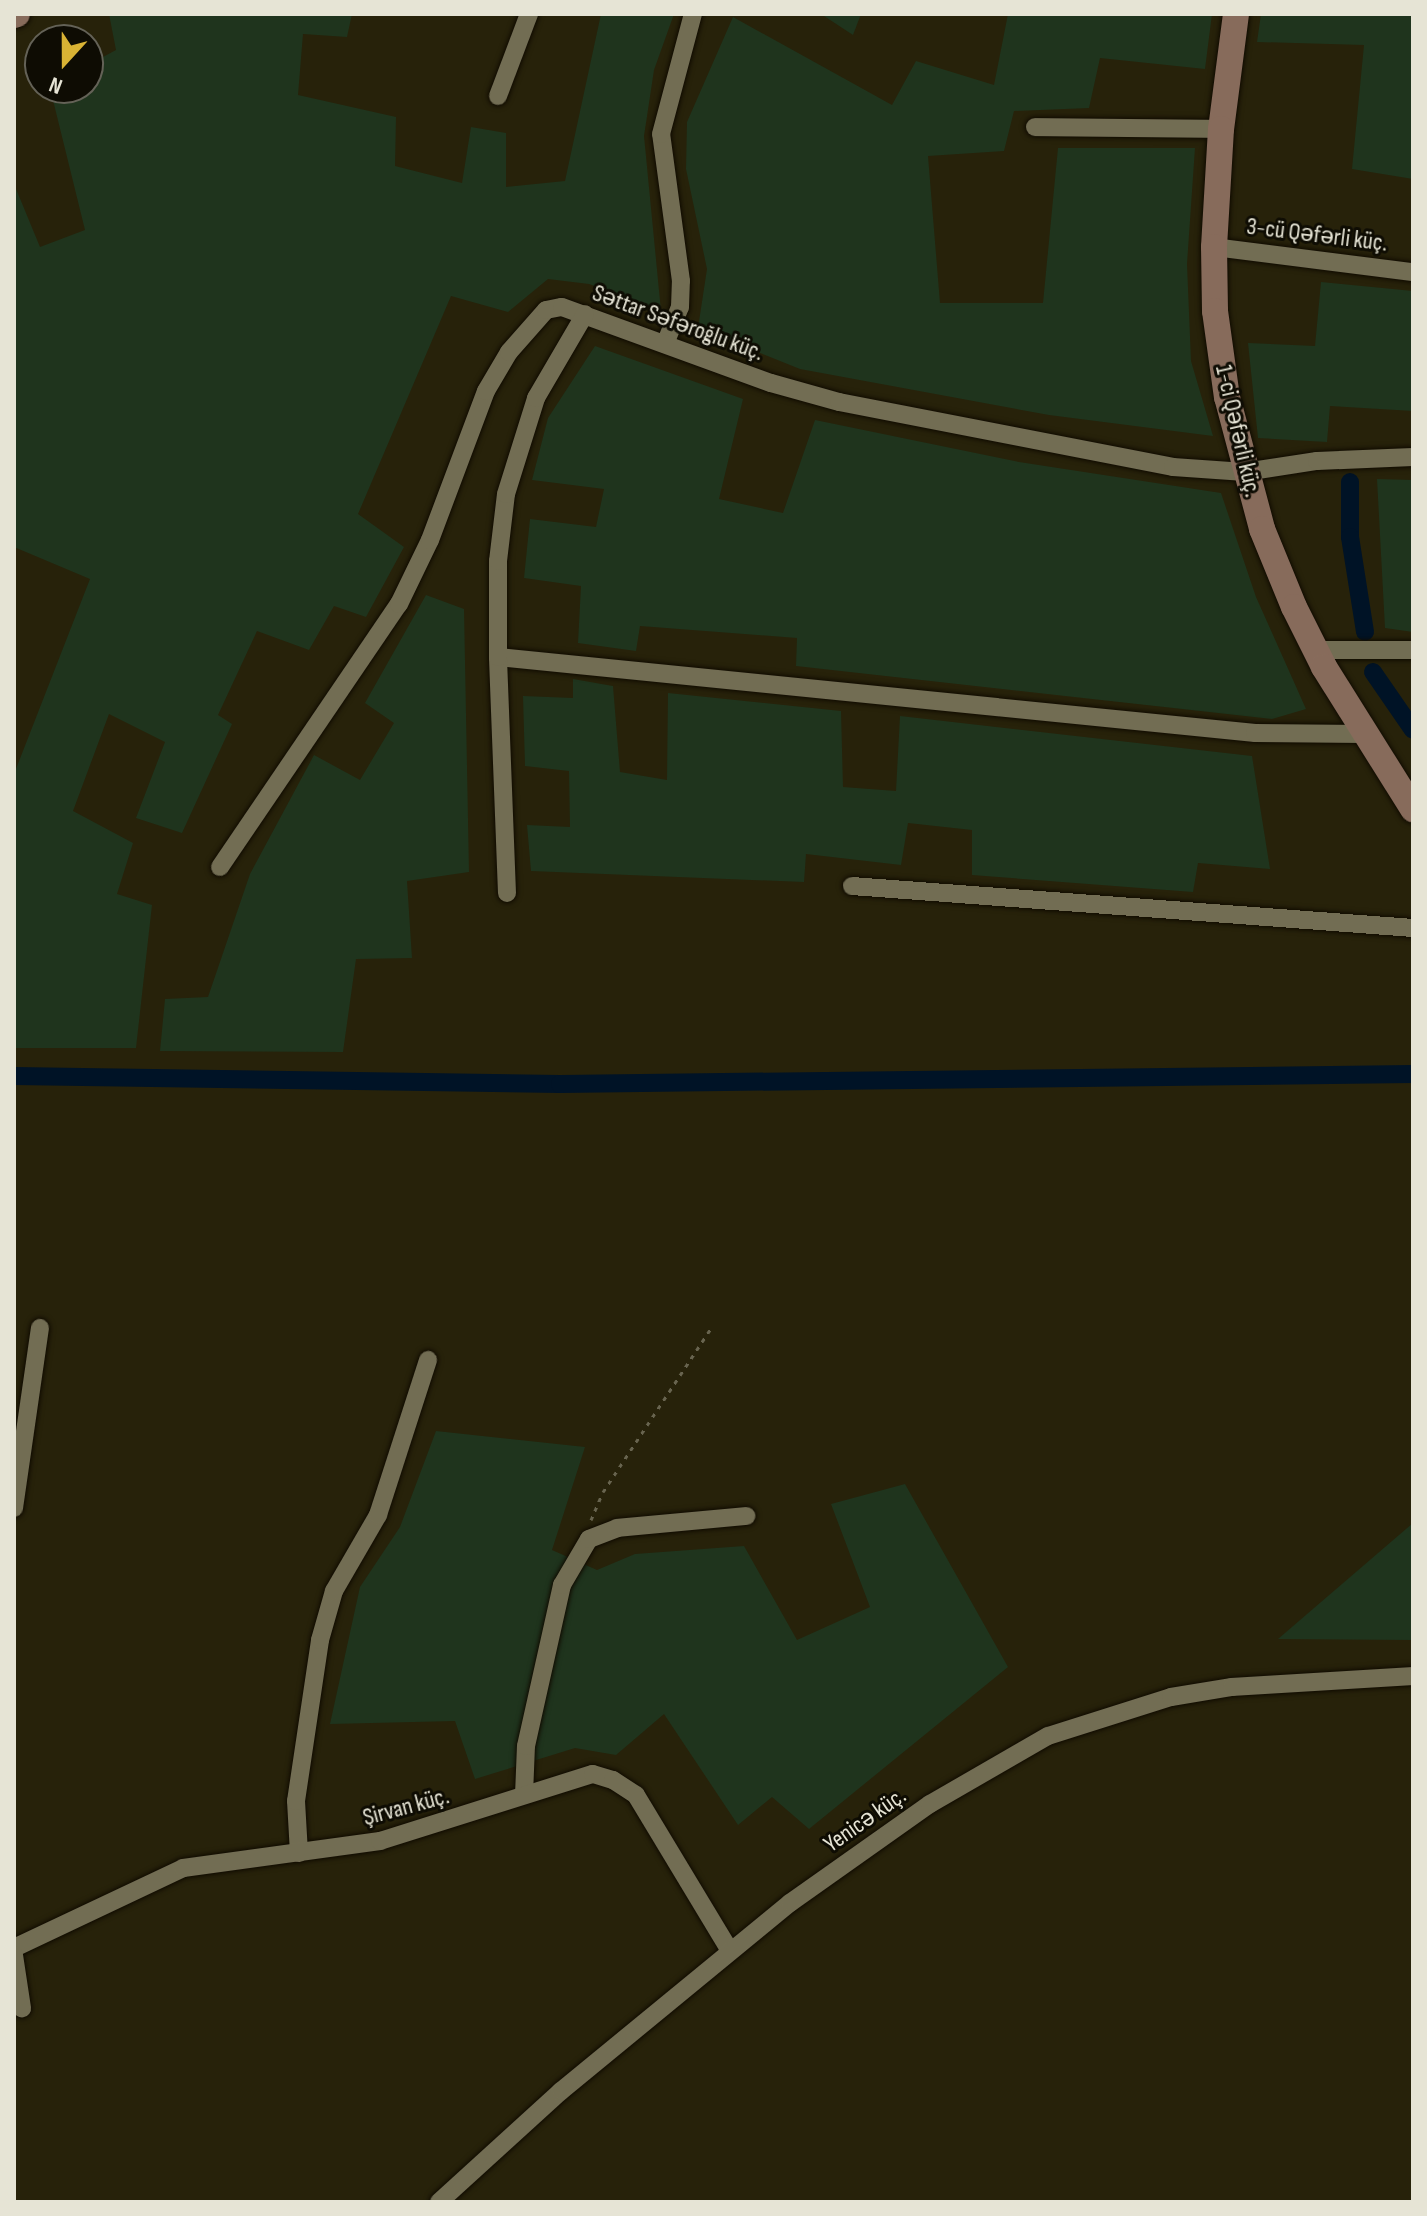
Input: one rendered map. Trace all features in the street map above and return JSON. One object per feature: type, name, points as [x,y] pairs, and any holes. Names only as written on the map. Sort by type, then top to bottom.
[{"type":"street","points":[[498,96],[529,14]]},
{"type":"street","points":[[665,344],[680,307],[681,281],[661,134],[693,14]]},
{"type":"street","name":"1-ci Qəfərli küç.","points":[[1236,14],[1221,129],[1214,247],[1223,368],[1245,472],[1268,542],[1315,650],[1413,809]]},
{"type":"street","points":[[1035,127],[1221,129]]},
{"type":"street","name":"3-cü Qəfərli küç.","points":[[1214,247],[1413,272]]},
{"type":"street","name":"Səttar Səfəroğlu küç.","points":[[220,867],[399,604],[430,540],[486,391],[509,352],[546,310],[562,307],[585,314],[839,402],[1173,467],[1245,472],[1317,461],[1413,457]]},
{"type":"street","points":[[507,893],[498,657],[498,561],[506,494],[536,398],[585,314]]},
{"type":"street","points":[[1315,650],[1412,651]]},
{"type":"street","points":[[498,657],[1255,733],[1364,734]]},
{"type":"street","points":[[852,886],[1413,928]]},
{"type":"street","points":[[14,1508],[40,1328]]},
{"type":"street","points":[[299,1853],[298,1773],[320,1640],[334,1591],[378,1515],[428,1360]]},
{"type":"street","points":[[524,1795],[526,1746],[562,1585],[589,1539],[617,1528],[746,1516]]},
{"type":"street","name":"Yenicə küç.","points":[[439,2202],[561,2091],[730,1951],[930,1804],[1048,1736],[1171,1697],[1232,1687],[1413,1676]]},
{"type":"street","name":"Şirvan küç.","points":[[14,1948],[183,1868],[380,1841],[593,1774],[613,1780],[636,1795],[730,1951]]},
{"type":"street","points":[[14,1955],[22,2008]]},
{"type":"street","points":[[458,2185],[468,2202]]},
{"type":"path","points":[[589,1539],[603,1492],[711,1328]]},
{"type":"green space","points":[[109,14],[352,14],[347,37],[303,34],[298,95],[396,117],[395,166],[462,183],[471,127],[506,133],[506,187],[565,181],[601,14],[674,14],[654,70],[644,136],[661,311],[589,284],[548,279],[508,312],[451,296],[358,514],[404,547],[366,617],[334,606],[309,650],[257,631],[218,715],[232,724],[182,833],[136,818],[165,742],[109,714],[73,811],[133,843],[117,894],[152,905],[136,1048],[14,1048],[14,774],[90,579],[14,547],[14,184],[40,247],[85,230],[54,104],[104,104],[104,56],[116,50]]},
{"type":"green space","points":[[821,14],[861,14],[853,35]]},
{"type":"green space","points":[[1008,14],[1212,14],[1205,69],[1100,58],[1089,108],[1014,111],[1004,151],[928,156],[940,303],[1043,303],[1058,148],[1195,148],[1187,264],[1191,361],[1213,436],[1049,415],[800,369],[698,328],[707,269],[686,169],[687,122],[733,17],[892,105],[916,61],[994,85]]},
{"type":"green space","points":[[1261,14],[1413,14],[1413,179],[1352,169],[1364,45],[1257,42]]},
{"type":"green space","points":[[1321,282],[1413,291],[1413,411],[1330,406],[1327,442],[1258,438],[1248,343],[1315,346]]},
{"type":"green space","points":[[595,346],[743,399],[719,499],[783,513],[815,420],[1019,462],[1221,493],[1256,597],[1306,709],[1272,719],[796,666],[797,638],[640,626],[636,651],[578,643],[581,586],[524,578],[530,519],[596,527],[604,489],[532,480],[548,418]]},
{"type":"green space","points":[[1377,479],[1413,480],[1413,632],[1385,628]]},
{"type":"green space","points":[[426,595],[464,609],[469,872],[407,881],[412,958],[356,959],[343,1052],[160,1051],[165,999],[208,997],[250,874],[314,755],[360,780],[394,723],[365,703]]},
{"type":"green space","points":[[573,679],[613,686],[620,772],[667,780],[668,693],[841,711],[843,787],[896,791],[900,716],[1252,756],[1270,869],[1198,863],[1193,892],[972,875],[972,830],[908,823],[901,865],[806,854],[804,882],[531,871],[527,825],[570,827],[569,771],[525,766],[523,696],[573,698]]},
{"type":"green space","points":[[436,1431],[585,1447],[552,1550],[597,1570],[635,1554],[744,1546],[797,1640],[870,1607],[831,1504],[905,1484],[1008,1667],[809,1829],[772,1797],[738,1825],[664,1714],[616,1755],[575,1748],[475,1779],[455,1721],[330,1724],[360,1587],[400,1527]]},
{"type":"green space","points":[[1413,1523],[1413,1640],[1278,1639]]},
{"type":"waterway","points":[[1350,482],[1350,537],[1365,632]]},
{"type":"waterway","points":[[1373,672],[1413,730]]},
{"type":"waterway","points":[[14,1076],[560,1084],[1413,1074]]}]
